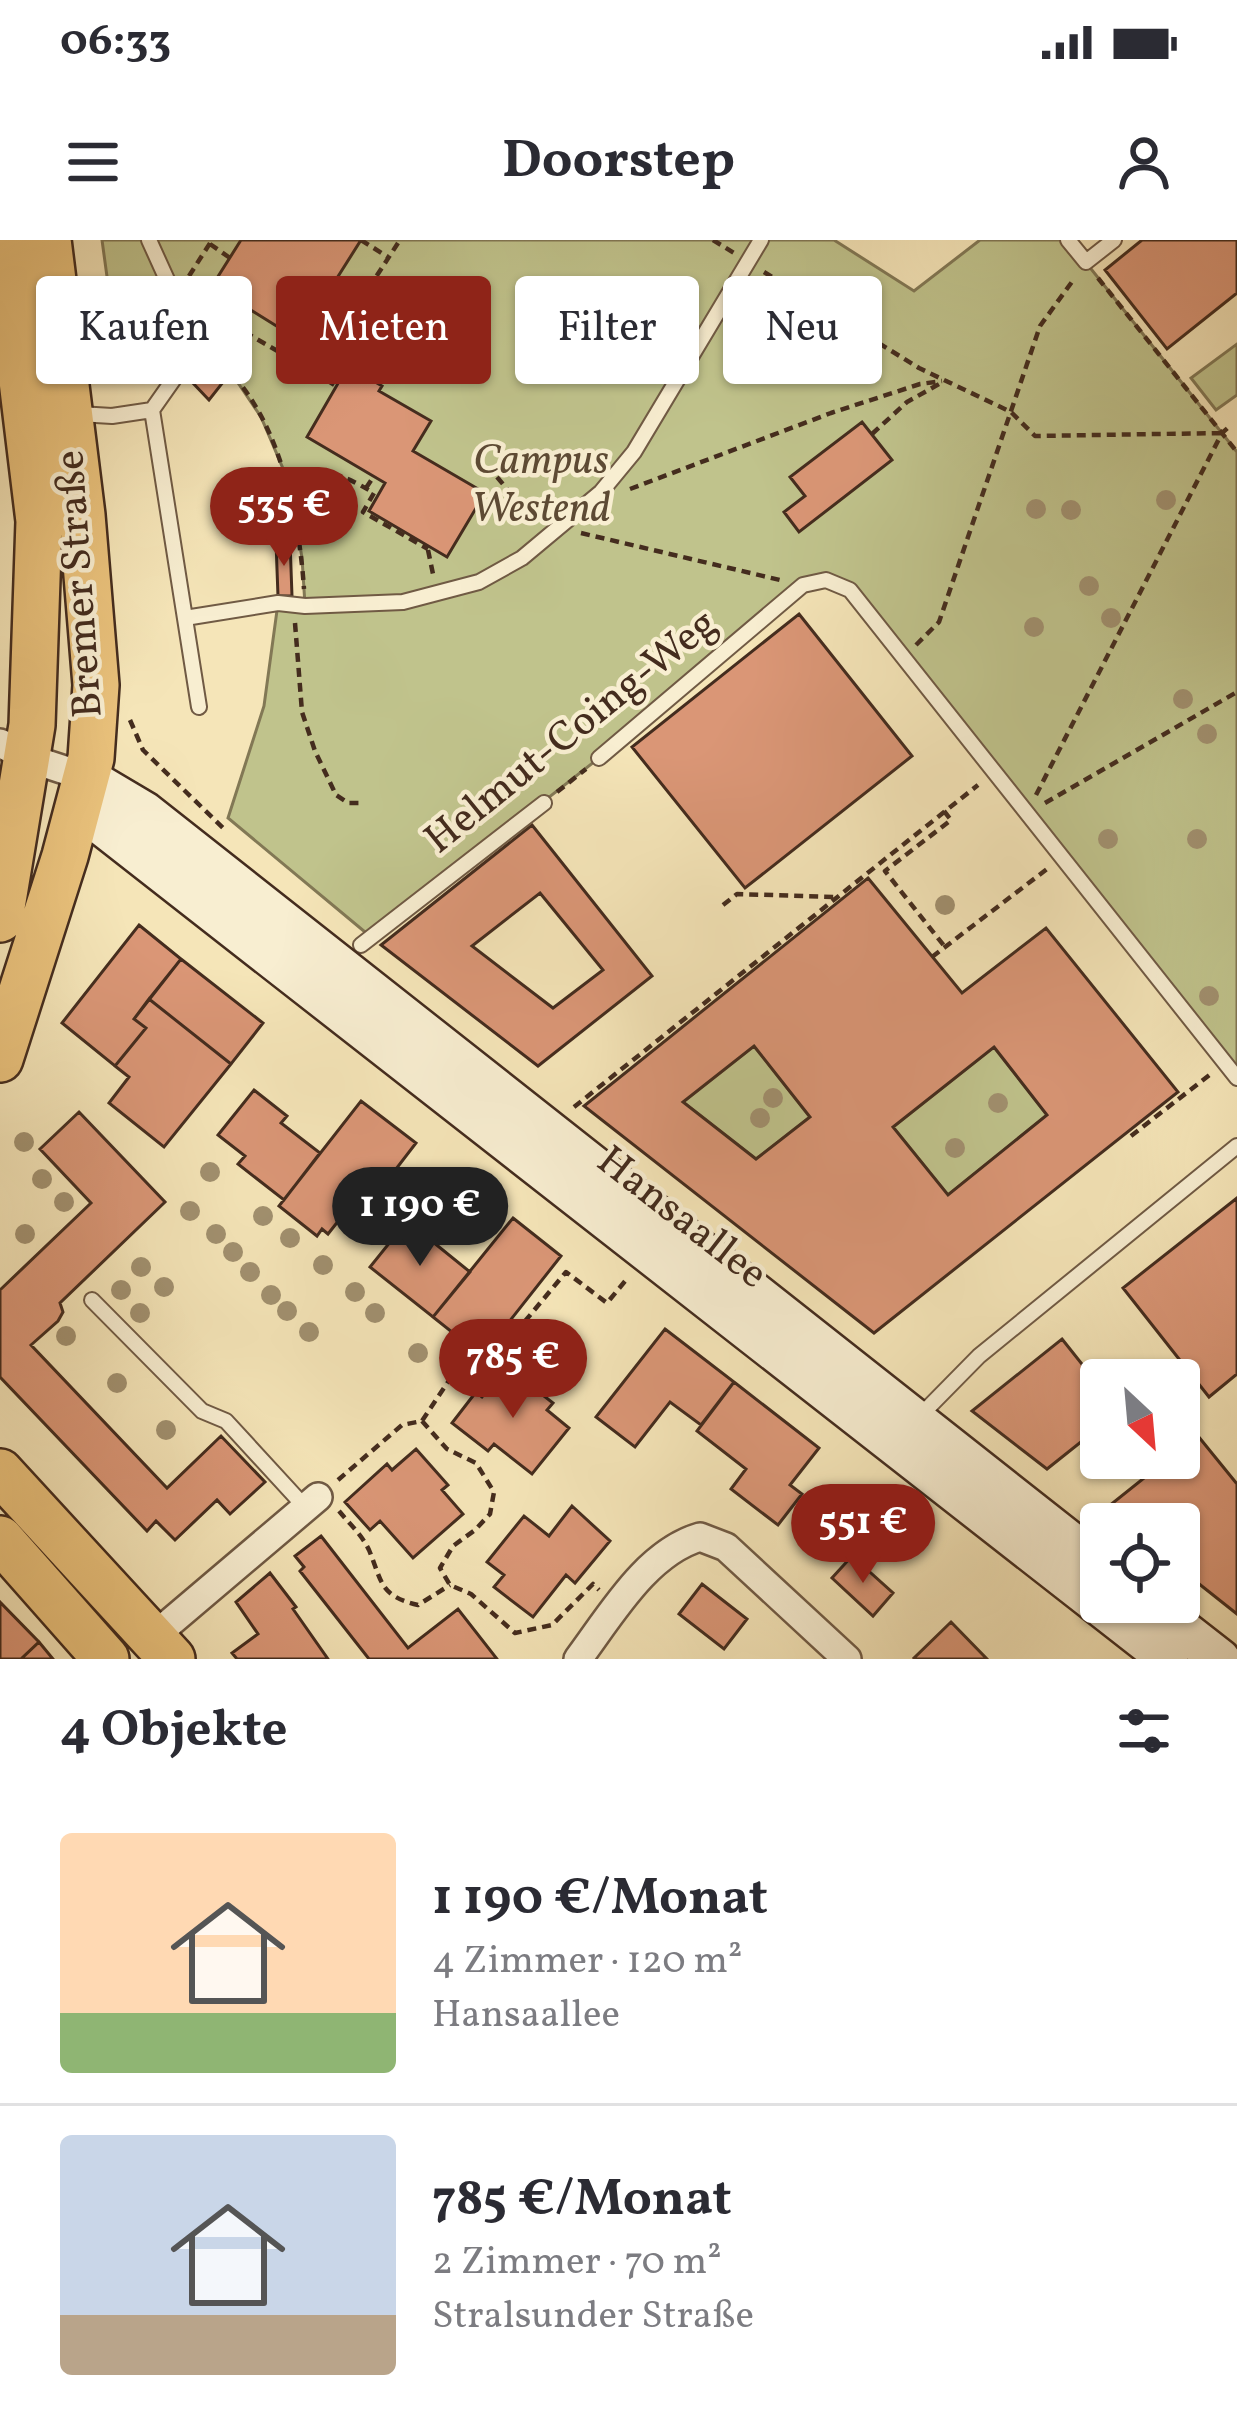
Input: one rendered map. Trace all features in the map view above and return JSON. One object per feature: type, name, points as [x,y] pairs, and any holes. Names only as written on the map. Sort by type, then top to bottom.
[{"type":"main road","name":"Bremer Straße","points":[[0,919],[14,750],[37,656],[39,521],[5,240]]},
{"type":"main road","name":"Bremer Straße","points":[[0,1059],[91,758],[96,686],[82,514],[48,240]]},
{"type":"main road","name":"Hansaallee","points":[[81,792],[904,1433],[1168,1659]]},
{"type":"main road","name":"Hansaallee","points":[[904,1433],[1080,1552]]},
{"type":"main road","points":[[4,1473],[163,1648]]},
{"type":"main road","points":[[0,1540],[106,1659]]},
{"type":"main road","points":[[1174,1623],[1220,1659]]},
{"type":"street","name":"Hansaallee","points":[[14,750],[81,792]]},
{"type":"street","points":[[163,1648],[316,1499]]},
{"type":"street","points":[[578,1659],[669,1549],[700,1537],[725,1547],[847,1659]]},
{"type":"lane","points":[[149,240],[167,276]]},
{"type":"lane","points":[[185,618],[278,603],[403,602],[479,582],[554,533],[601,492],[634,452],[761,240]]},
{"type":"lane","points":[[1068,240],[1086,262],[1114,240]]},
{"type":"lane","points":[[167,384],[152,410],[199,707]]},
{"type":"lane","points":[[68,413],[112,416],[152,410]]},
{"type":"lane","name":"Helmut-Coing-Weg","points":[[599,758],[803,585],[826,580],[850,590],[904,656]]},
{"type":"lane","points":[[904,656],[1237,1078]]},
{"type":"lane","name":"Helmut-Coing-Weg","points":[[361,945],[544,802]]},
{"type":"lane","points":[[904,1433],[968,1366],[1237,1146]]},
{"type":"lane","points":[[92,1300],[202,1411],[226,1421],[316,1499]]},
{"type":"path","points":[[361,240],[388,257]]},
{"type":"path","points":[[376,276],[400,240]]},
{"type":"path","points":[[713,240],[946,381],[1011,412],[1035,436],[1222,433]]},
{"type":"path","points":[[189,276],[210,242],[230,258]]},
{"type":"path","points":[[904,656],[939,622],[1040,326],[1086,262],[1237,452]]},
{"type":"path","points":[[1163,359],[1171,353]]},
{"type":"path","points":[[872,434],[907,402],[946,381]]},
{"type":"path","points":[[601,492],[625,492],[831,413],[920,384],[946,381]]},
{"type":"path","points":[[239,384],[261,417],[290,485],[302,558],[302,712],[336,795],[348,803],[362,803]]},
{"type":"path","points":[[1027,813],[1222,433],[1230,426]]},
{"type":"path","points":[[290,485],[324,472],[335,473],[374,493],[362,512],[427,546],[437,593]]},
{"type":"path","points":[[366,488],[374,476]]},
{"type":"path","points":[[496,477],[554,533],[803,585]]},
{"type":"path","points":[[1027,813],[1237,692]]},
{"type":"path","points":[[130,719],[143,750],[224,829]]},
{"type":"path","name":"Helmut-Coing-Weg","points":[[544,802],[599,758]]},
{"type":"path","points":[[569,1111],[994,773]]},
{"type":"path","points":[[944,812],[951,820],[885,871],[945,947]]},
{"type":"path","points":[[932,957],[1062,857]]},
{"type":"path","points":[[723,905],[737,894],[834,898]]},
{"type":"path","points":[[1131,1136],[1225,1062]]},
{"type":"path","points":[[450,1585],[418,1605],[400,1601],[377,1578],[367,1547],[316,1499],[402,1425],[422,1421],[451,1379],[481,1374],[566,1272],[607,1304],[630,1275]]},
{"type":"path","points":[[422,1421],[447,1449],[476,1463],[494,1492],[494,1503],[482,1524],[445,1556],[440,1568],[450,1585],[478,1599],[515,1634],[551,1625],[593,1584],[617,1607]]},
{"type":"green space","name":"Campus Westend","points":[[102,240],[834,240],[914,291],[980,240],[1068,240],[1237,452],[1237,1078],[850,590],[826,580],[803,585],[599,758],[371,937],[228,818],[264,706],[278,603],[305,605],[290,485],[261,417],[239,384],[252,384],[252,276],[107,276]]},
{"type":"green space","points":[[1237,344],[1237,395],[1216,410],[1191,378]]},
{"type":"green space","points":[[754,1046],[810,1117],[756,1159],[683,1102]]},
{"type":"green space","points":[[994,1047],[1047,1115],[948,1195],[893,1127]]},
{"type":"building","points":[[241,240],[361,240],[338,276],[276,276],[276,326],[252,311],[252,276],[218,276]]},
{"type":"building","points":[[1142,240],[1237,240],[1237,293],[1167,349],[1105,270]]},
{"type":"building","points":[[194,384],[222,384],[209,400]]},
{"type":"building","points":[[338,384],[379,384],[379,391],[431,421],[413,451],[485,493],[447,557],[369,511],[385,483],[307,437]]},
{"type":"building","points":[[862,422],[892,460],[799,532],[784,512],[805,496],[790,477]]},
{"type":"building","points":[[290,541],[292,596],[278,596],[276,542]]},
{"type":"building","points":[[799,614],[912,756],[745,888],[632,747]]},
{"type":"building","points":[[532,825],[652,976],[538,1066],[381,945]],"holes":[[[540,893],[603,970],[553,1008],[472,946]]]},
{"type":"building","points":[[868,878],[962,993],[1046,928],[1178,1092],[874,1333],[584,1106]],"holes":[[[754,1046],[810,1117],[756,1159],[683,1102]],[[994,1047],[1047,1115],[948,1195],[893,1127]]]},
{"type":"building","points":[[139,925],[181,959],[134,1019],[146,1028],[115,1066],[62,1023]]},
{"type":"building","points":[[181,959],[263,1023],[231,1064],[149,999]]},
{"type":"building","points":[[149,999],[231,1064],[164,1147],[109,1103],[129,1077],[115,1066],[146,1028],[134,1019]]},
{"type":"building","points":[[254,1090],[287,1116],[281,1123],[320,1153],[284,1200],[238,1164],[245,1156],[218,1135]]},
{"type":"building","points":[[361,1101],[416,1143],[383,1186],[372,1178],[328,1234],[322,1229],[317,1236],[279,1206]]},
{"type":"building","points":[[79,1112],[165,1202],[60,1303],[63,1312],[58,1321],[31,1345],[167,1488],[221,1436],[265,1482],[230,1514],[217,1500],[175,1540],[156,1521],[147,1531],[0,1377],[0,1290],[91,1203],[40,1149]]},
{"type":"building","points":[[1237,1198],[1237,1374],[1209,1397],[1200,1386],[1200,1359],[1179,1359],[1123,1288]]},
{"type":"building","points":[[513,1218],[561,1256],[482,1356],[433,1317]]},
{"type":"building","points":[[407,1221],[470,1272],[433,1317],[370,1267]]},
{"type":"building","points":[[665,1329],[734,1382],[701,1425],[670,1402],[635,1447],[596,1417]]},
{"type":"building","points":[[1062,1339],[1080,1362],[1080,1443],[1047,1469],[972,1411]]},
{"type":"building","points":[[507,1367],[553,1403],[547,1410],[569,1428],[532,1474],[494,1444],[488,1451],[452,1423],[476,1392],[482,1397]]},
{"type":"building","points":[[734,1382],[819,1448],[790,1485],[802,1494],[778,1525],[731,1489],[746,1469],[697,1431]]},
{"type":"building","points":[[1200,1438],[1237,1484],[1237,1614],[1200,1585],[1200,1503],[1113,1503],[1143,1479],[1200,1479]]},
{"type":"building","points":[[416,1449],[448,1485],[442,1490],[463,1514],[413,1558],[380,1521],[370,1530],[345,1502],[387,1464],[392,1470]]},
{"type":"building","points":[[572,1506],[610,1541],[575,1583],[566,1575],[533,1617],[494,1587],[504,1575],[487,1562],[524,1516],[549,1536]]},
{"type":"building","points":[[321,1536],[408,1648],[458,1609],[497,1659],[369,1659],[300,1571],[304,1567],[295,1556]]},
{"type":"building","points":[[852,1556],[893,1593],[873,1616],[832,1578]]},
{"type":"building","points":[[270,1573],[328,1659],[237,1659],[232,1653],[258,1634],[236,1602]]},
{"type":"building","points":[[702,1584],[747,1619],[724,1649],[679,1614]]},
{"type":"building","points":[[0,1602],[39,1642],[21,1659],[0,1659]]},
{"type":"building","points":[[951,1622],[987,1659],[914,1658]]},
{"type":"building","points":[[39,1642],[53,1659],[21,1659]]}]
